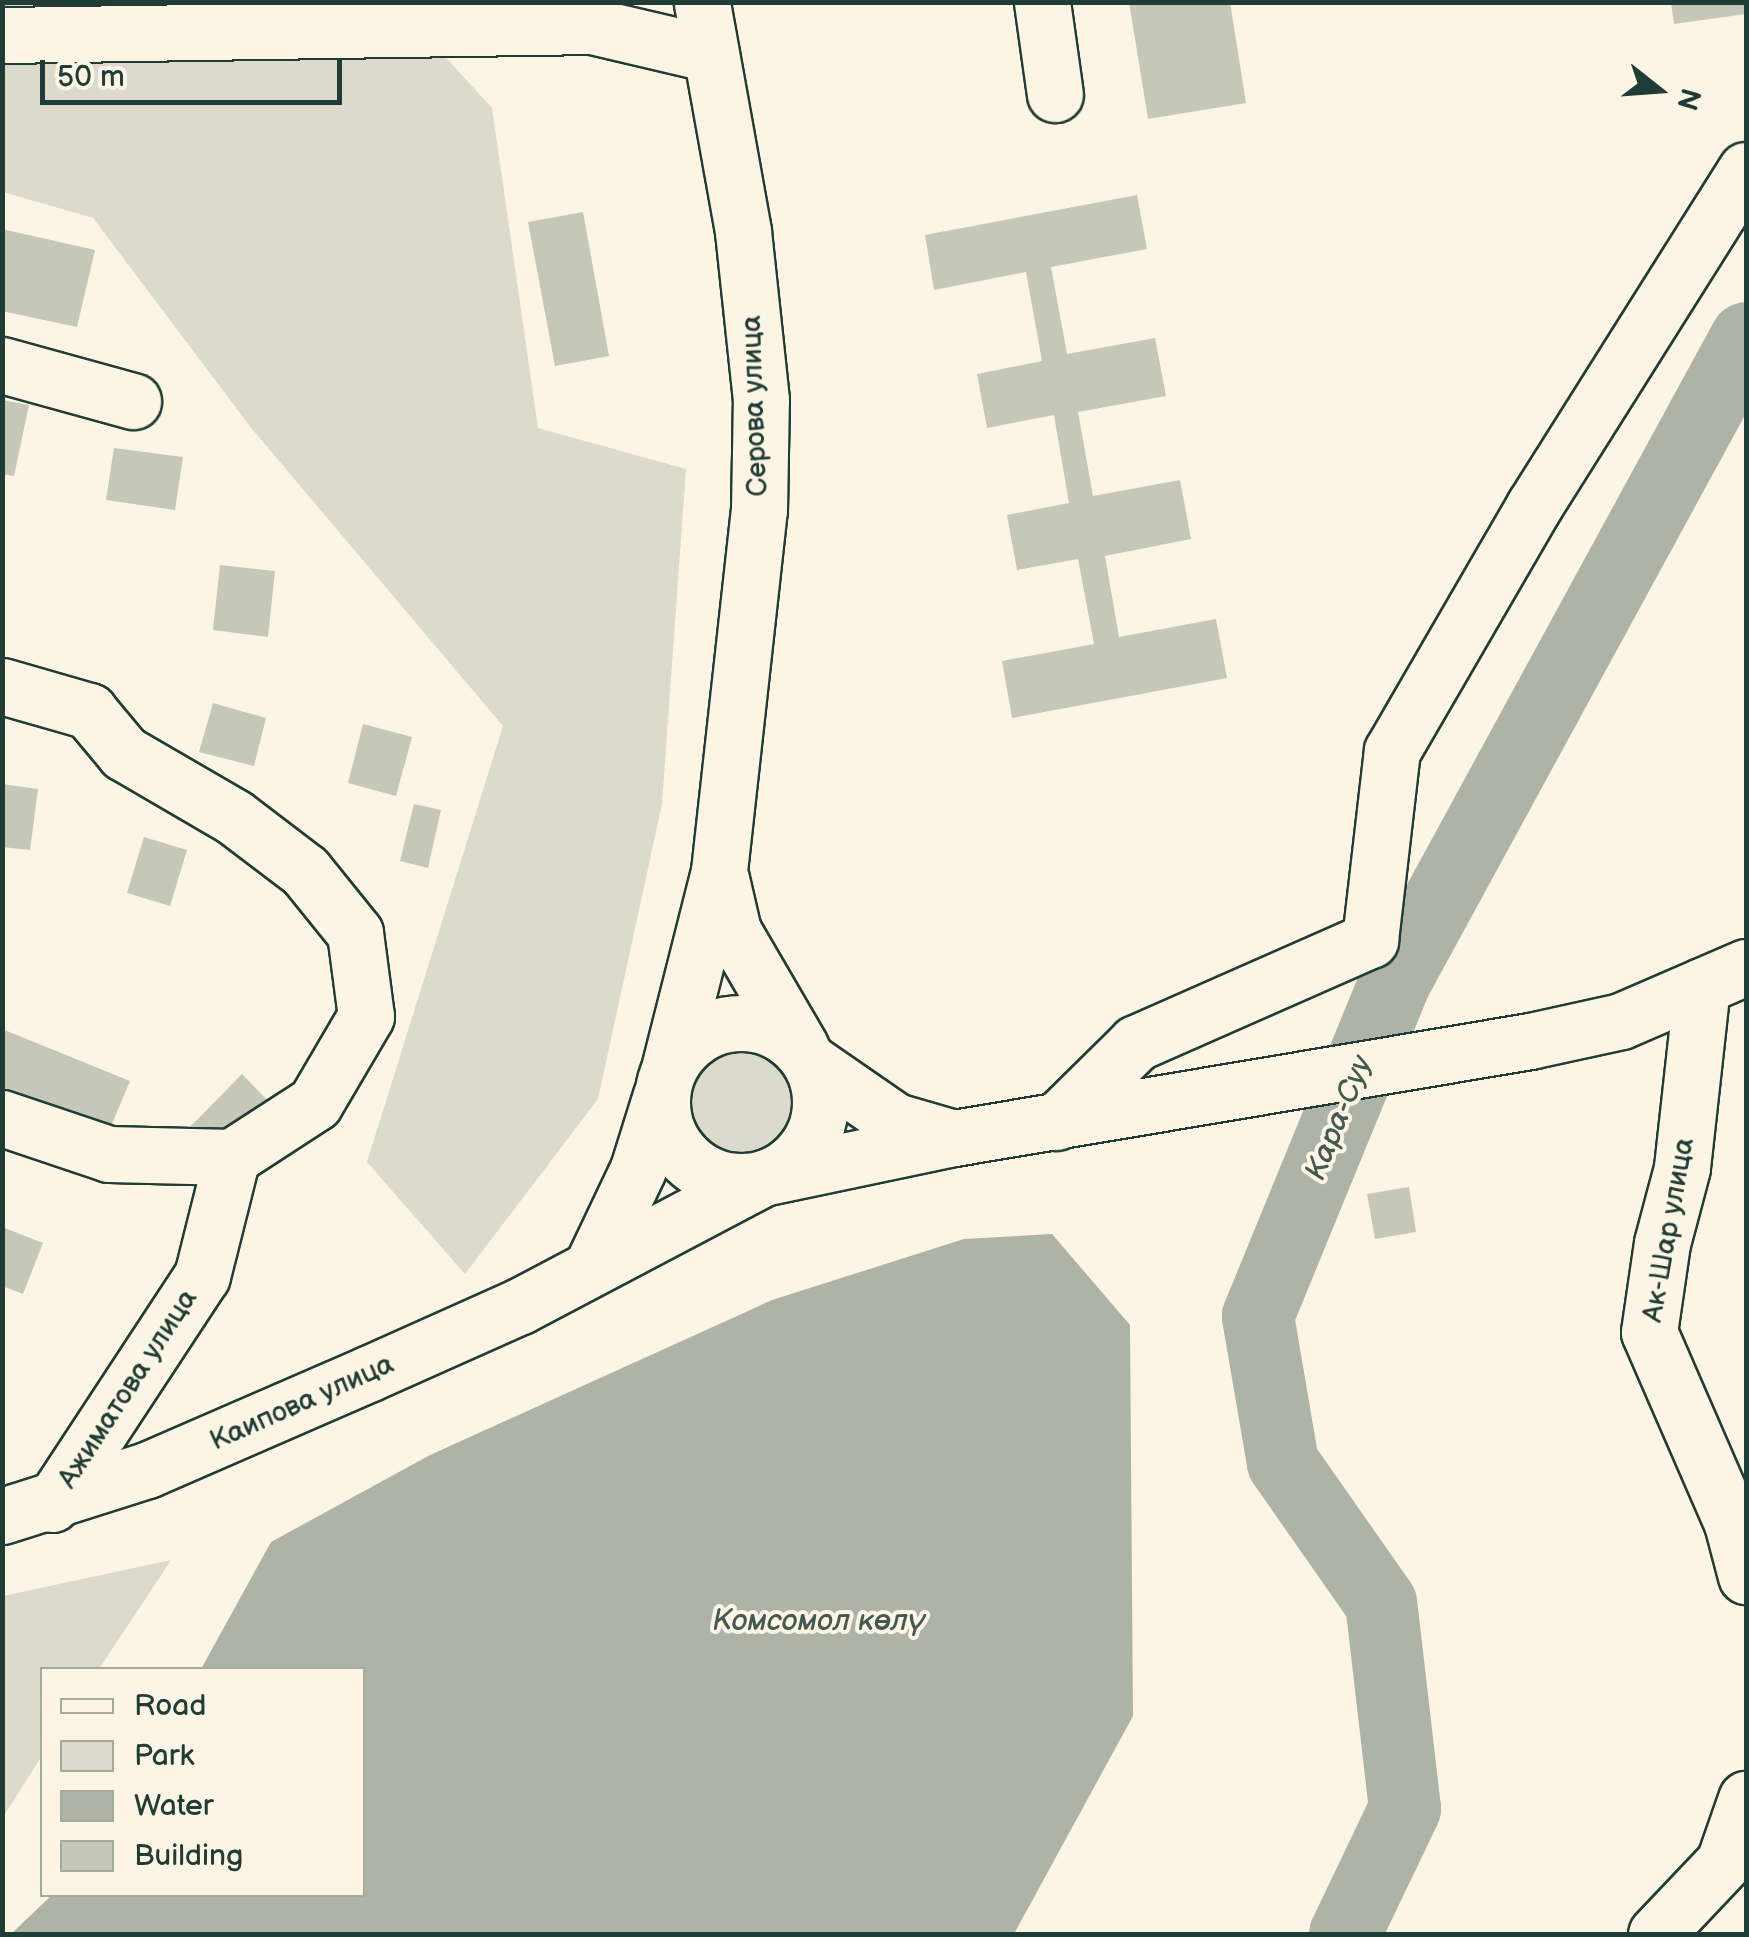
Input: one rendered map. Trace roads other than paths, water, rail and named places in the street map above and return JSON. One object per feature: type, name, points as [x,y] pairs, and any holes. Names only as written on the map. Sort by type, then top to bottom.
[{"type":"street","points":[[1042,2],[1054,94]]},
{"type":"street","points":[[2,35],[592,26],[707,28]]},
{"type":"street","name":"Серова улица","points":[[666,1080],[720,872],[759,510],[760,400],[743,231],[707,28]]},
{"type":"street","points":[[1056,1122],[1136,1043],[1370,940],[1392,750],[1534,506],[1746,170]]},
{"type":"street","points":[[2,365],[133,401]]},
{"type":"street","points":[[2,686],[89,711],[124,753],[234,818],[305,871],[355,934],[366,1016],[315,1103],[232,1157],[109,1154],[2,1118]]},
{"type":"street","name":"Серова улица","points":[[720,872],[733,931],[808,1058]]},
{"type":"street","points":[[666,1080],[664,1125],[678,1152],[702,1172],[731,1181],[764,1178],[954,1138],[1494,1047],[1621,1021],[1724,976]]},
{"type":"street","name":"Ак-Шар улица","points":[[1724,976],[1662,1243],[1649,1332],[1732,1522],[1746,1576]]},
{"type":"street","points":[[592,1266],[638,1169],[666,1080],[690,1040],[718,1024],[750,1022],[780,1032],[808,1058],[895,1121],[954,1138]]},
{"type":"street","points":[[764,1178],[791,1164],[814,1130],[820,1089],[808,1058]]},
{"type":"street","name":"Ажиматова улица","points":[[27,1510],[202,1276],[232,1157]]},
{"type":"street","name":"Каипова улица","points":[[27,1510],[387,1366],[764,1178]]},
{"type":"street","points":[[1656,1934],[1724,1862],[1746,1799]]},
{"type":"water","name":"Комсомол көлү","points":[[1052,1234],[1130,1325],[1133,1716],[1014,1934],[11,1934],[50,1897],[365,1897],[365,1667],[202,1667],[271,1542],[430,1455],[772,1300],[964,1239]]},
{"type":"waterway","name":"Кара-Суу","points":[[1345,1934],[1405,1809],[1381,1603],[1283,1463],[1258,1316],[1396,980],[1746,338]]}]
